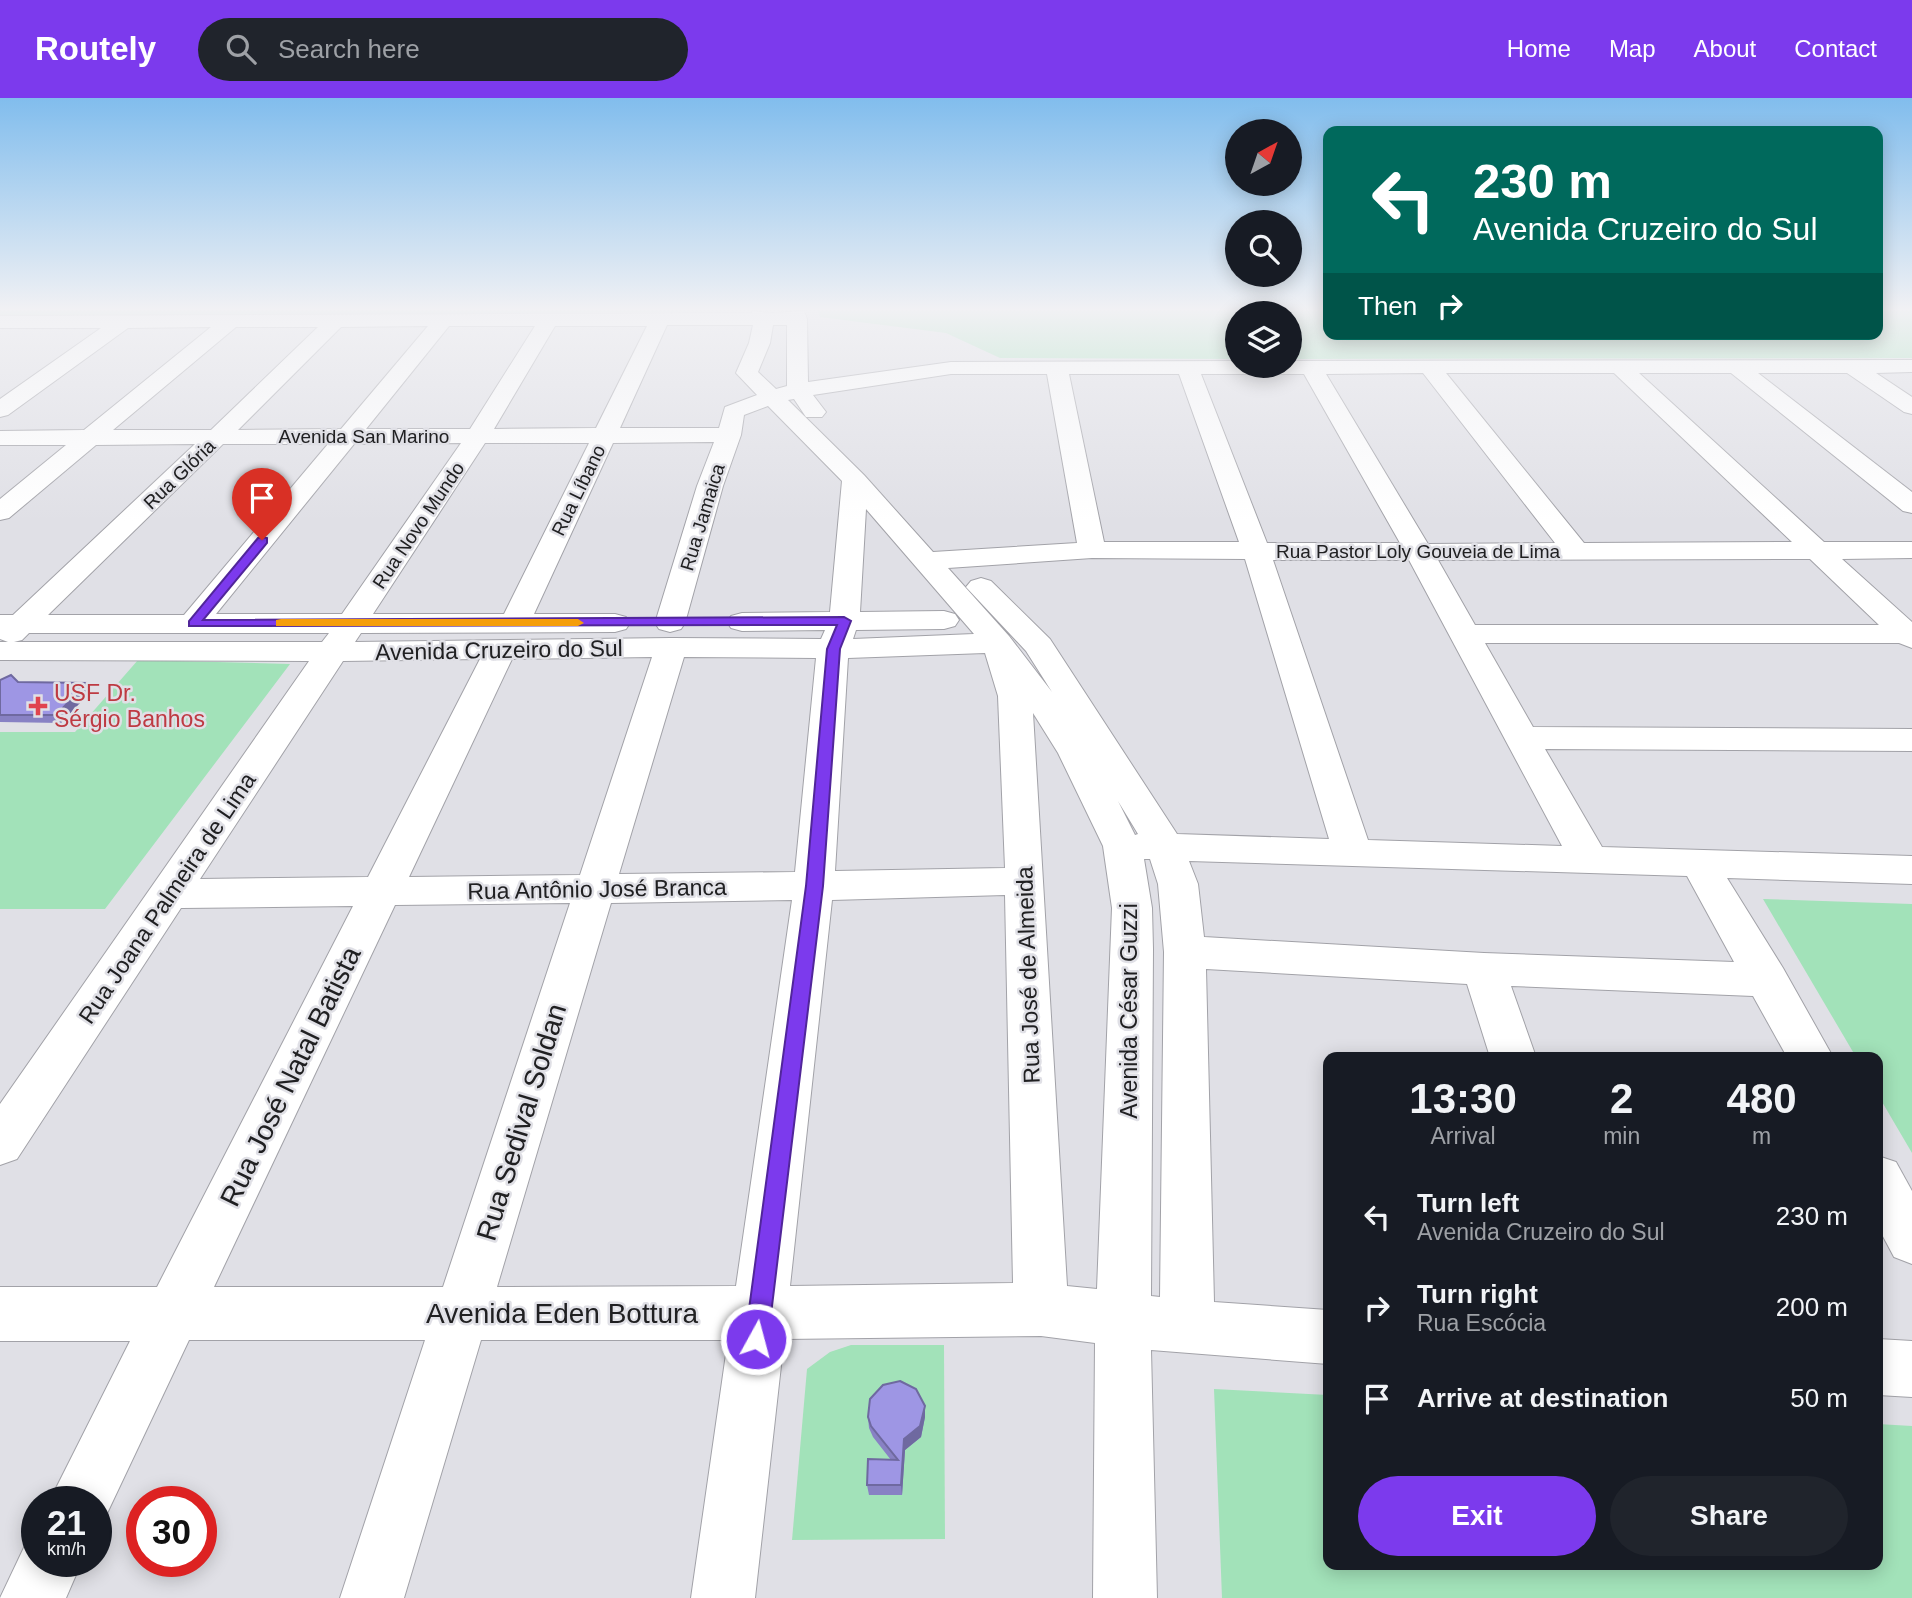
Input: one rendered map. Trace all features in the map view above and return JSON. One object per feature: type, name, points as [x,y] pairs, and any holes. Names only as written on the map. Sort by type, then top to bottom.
[{"type":"street","points":[[0,410],[40,381]]},
{"type":"street","points":[[0,512],[160,381]]},
{"type":"street","name":"Rua Glória","points":[[7,631],[217,438],[274,381]]},
{"type":"street","points":[[194,624],[394,381]]},
{"type":"street","name":"Rua Novo Mundo","points":[[343,638],[512,381]]},
{"type":"street","name":"Rua Líbano","points":[[508,637],[631,381]]},
{"type":"street","points":[[731,424],[747,405],[759,386],[759,381]]},
{"type":"street","points":[[798,381],[798,385]]},
{"type":"street","points":[[759,386],[834,381]]},
{"type":"street","points":[[1060,381],[1092,550]]},
{"type":"street","points":[[1193,381],[1256,551],[1352,851]]},
{"type":"street","points":[[1320,381],[1419,552],[1589,859]]},
{"type":"street","points":[[1441,381],[1576,551]]},
{"type":"street","points":[[1635,381],[1909,636]]},
{"type":"street","points":[[1755,381],[1912,505]]},
{"type":"street","points":[[1874,381],[1912,407]]},
{"type":"street","name":"Avenida César Guzzi","points":[[798,385],[813,412],[938,559],[1076,753],[1122,846],[1132,908],[1123,1321],[1125,1598]]},
{"type":"street","name":"Rua Jamaica","points":[[671,635],[710,486],[731,424],[759,386]]},
{"type":"street","name":"Avenida César Guzzi","points":[[759,386],[938,559]]},
{"type":"street","name":"Avenida San Marino","points":[[0,438],[605,435],[731,424]]},
{"type":"street","points":[[723,1598],[814,886],[855,480]]},
{"type":"street","name":"Rua Pastor Loly Gouveia de Lima","points":[[938,559],[1092,550],[1912,550]]},
{"type":"street","points":[[938,559],[1039,646],[1165,846],[1178,884],[1185,952],[1186,1328]]},
{"type":"street","name":"Avenida Cruzeiro do Sul","points":[[7,631],[194,624],[343,638]]},
{"type":"street","name":"Avenida Cruzeiro do Sul","points":[[0,651],[343,638],[839,635],[988,631]]},
{"type":"street","name":"Rua José de Almeida","points":[[988,631],[1015,696],[1025,881],[1041,1308]]},
{"type":"street","points":[[1464,634],[1909,636]]},
{"type":"street","name":"Rua Sedival Soldan","points":[[372,1598],[671,635]]},
{"type":"street","name":"Rua José Natal Batista","points":[[88,1486],[508,637]]},
{"type":"street","name":"Rua Joana Palmeira de Lima","points":[[0,1144],[343,638]]},
{"type":"street","points":[[1522,738],[1912,740]]},
{"type":"street","points":[[1122,846],[1912,870]]},
{"type":"street","points":[[1699,863],[1807,1052]]},
{"type":"street","name":"Rua Antônio José Branca","points":[[169,894],[1025,881]]},
{"type":"street","points":[[1185,952],[1484,969],[1768,981]]},
{"type":"street","points":[[1484,969],[1511,1052]]},
{"type":"street","points":[[1883,1187],[1912,1240]]},
{"type":"street","name":"Avenida Eden Bottura","points":[[0,1314],[760,1313],[1041,1308],[1186,1328],[1323,1337]]},
{"type":"street","points":[[1883,1367],[1912,1369]]},
{"type":"street","points":[[32,1598],[42,1577]]},
{"type":"green space","points":[[138,660],[290,664],[105,909],[0,909],[0,732],[75,732]]},
{"type":"green space","points":[[1763,899],[1912,904],[1912,1153],[1883,1104],[1883,1052],[1853,1052]]},
{"type":"green space","points":[[851,1345],[944,1345],[945,1539],[792,1540],[807,1369],[830,1352]]},
{"type":"green space","points":[[1214,1389],[1323,1395],[1323,1570],[1883,1570],[1883,1424],[1912,1426],[1912,1598],[1222,1598]]},
{"type":"building","name":"USF Dr. Sérgio Banhos","points":[[11,675],[18,682],[87,683],[56,715],[0,715],[0,680]]},
{"type":"building","points":[[900,1381],[916,1389],[925,1406],[920,1426],[904,1439],[901,1485],[867,1485],[868,1459],[898,1460],[871,1426],[868,1417],[870,1399],[883,1385]]},
{"type":"slow traffic","points":[[281,623],[578,623]]},
{"type":"place","name":"USF Dr. Sérgio Banhos","points":[[38,706]]},
{"type":"route","points":[[262,540],[194,624],[844,621],[833,649],[814,886],[756,1339]]}]
